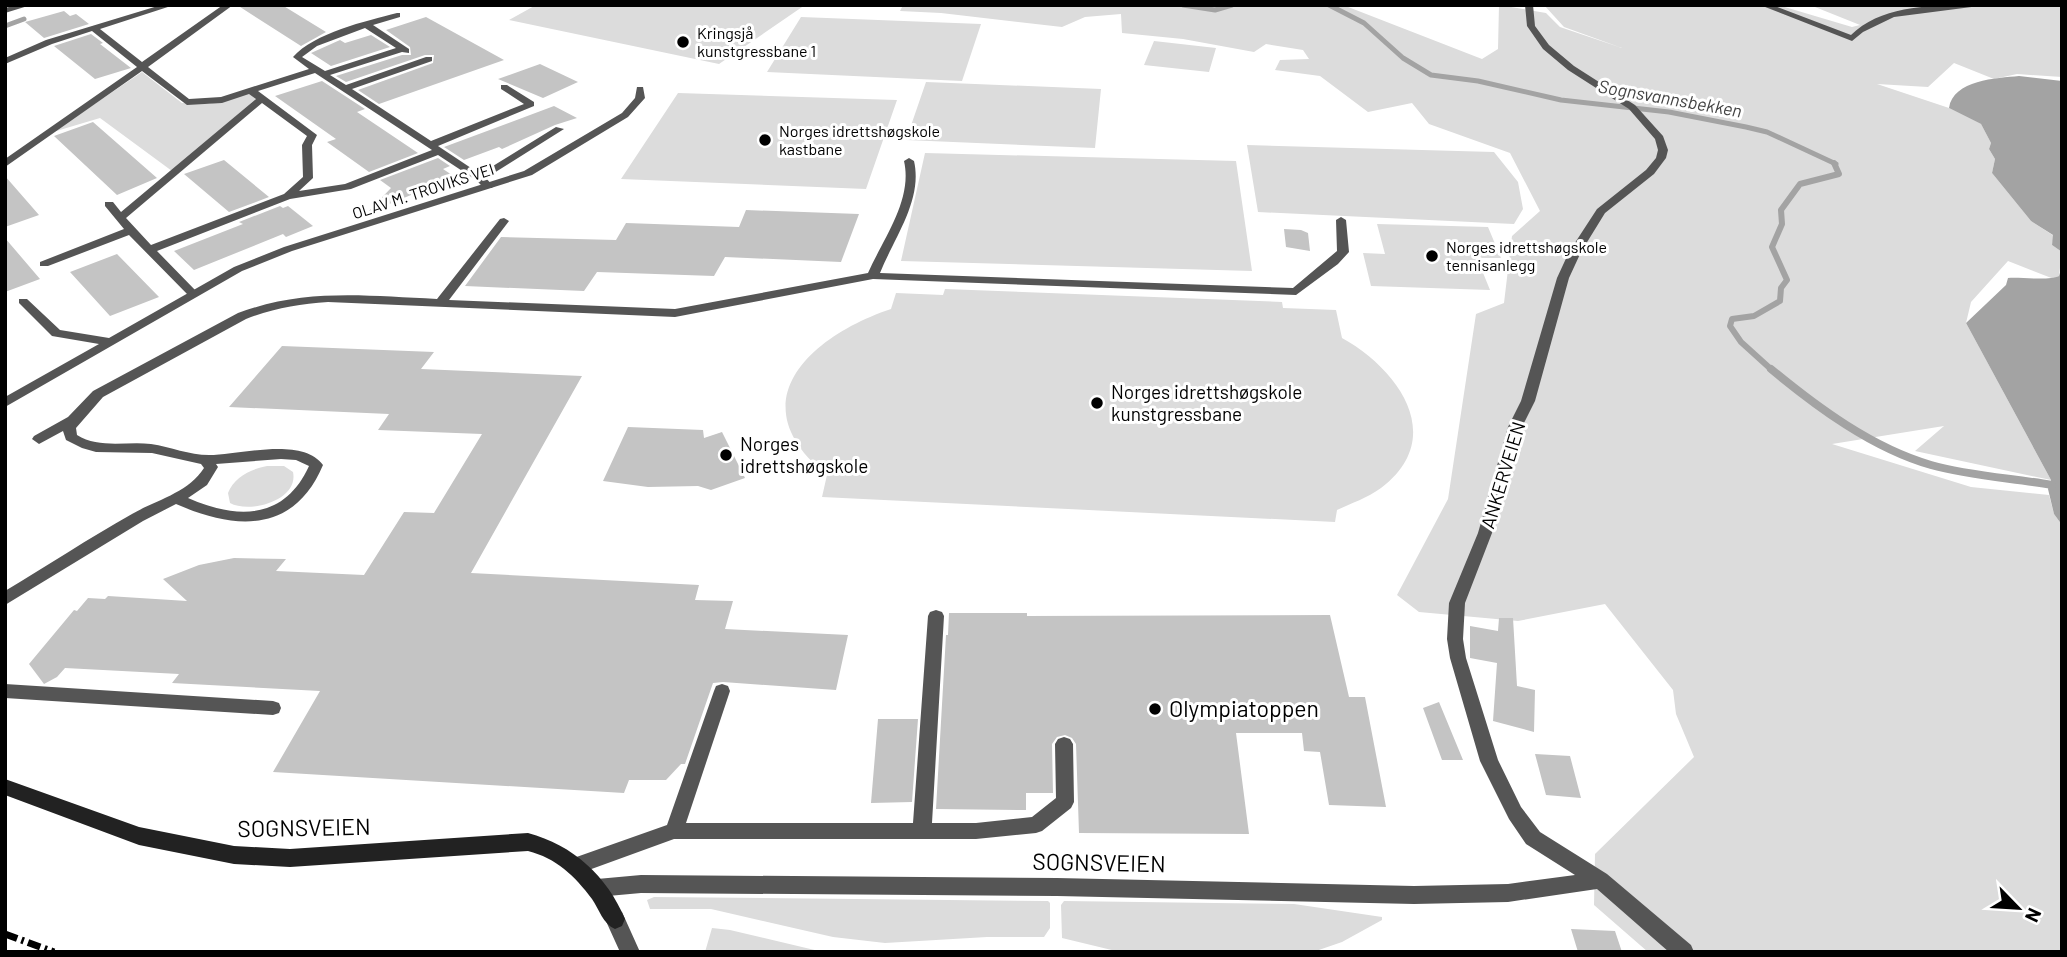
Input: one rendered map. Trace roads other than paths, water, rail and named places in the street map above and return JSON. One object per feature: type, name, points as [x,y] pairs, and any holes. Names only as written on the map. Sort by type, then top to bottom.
[{"type":"street","points":[[5,11],[27,5]]},
{"type":"street","points":[[5,61],[93,27],[170,5]]},
{"type":"street","points":[[5,164],[229,5]]},
{"type":"street","name":"ANKERVEIEN","points":[[1529,5],[1531,26],[1546,47],[1571,68],[1634,109],[1660,138],[1663,150],[1661,158],[1650,172],[1601,211],[1575,252],[1563,278],[1528,401],[1515,428],[1485,533],[1457,603],[1455,621],[1458,658],[1479,733],[1503,791],[1533,838],[1600,880],[1669,936],[1684,952]]},
{"type":"street","points":[[1764,5],[1852,38],[1860,30],[1892,15],[1983,5]]},
{"type":"street","points":[[397,15],[300,52],[298,60],[484,182],[559,129]]},
{"type":"street","points":[[343,89],[426,60],[402,49],[367,25]]},
{"type":"street","points":[[93,27],[187,102],[209,102],[402,49]]},
{"type":"street","points":[[152,249],[288,196],[347,187],[531,104],[504,88]]},
{"type":"street","name":"OLAV M. TROVIKS VEI","points":[[5,403],[238,269],[288,249],[484,182],[538,168],[625,115],[640,98],[640,89]]},
{"type":"street","points":[[251,91],[312,135],[307,145],[308,178],[288,196]]},
{"type":"street","points":[[120,218],[262,99]]},
{"type":"street","points":[[873,276],[881,253],[905,206],[913,169],[909,161]]},
{"type":"street","points":[[109,204],[193,294]]},
{"type":"street","points":[[175,498],[207,513],[232,517],[268,516],[293,501],[313,474],[316,465],[305,457],[280,454],[205,460],[145,448],[87,446],[71,437],[69,428],[88,402],[110,387],[242,316],[266,307],[316,298],[675,313],[873,276],[1296,292],[1334,262],[1343,251],[1341,220]]},
{"type":"street","points":[[440,303],[504,222]]},
{"type":"street","points":[[44,264],[131,230]]},
{"type":"street","points":[[23,301],[56,333],[110,342]]},
{"type":"street","points":[[38,439],[73,420]]},
{"type":"street","points":[[5,599],[138,517],[202,482],[211,467],[205,460]]},
{"type":"street","points":[[922,829],[936,616]]},
{"type":"street","points":[[5,691],[273,708]]},
{"type":"street","points":[[674,831],[722,691]]},
{"type":"street","points":[[575,866],[674,831],[976,831],[1036,825],[1065,802],[1064,744]]},
{"type":"street","name":"SOGNSVEIEN","points":[[5,787],[139,836],[234,855],[290,858],[528,842],[551,848],[575,866],[597,888],[615,919]]},
{"type":"street","name":"SOGNSVEIEN","points":[[597,888],[629,884],[1057,887],[1414,895],[1508,893],[1600,880]]},
{"type":"street","points":[[615,919],[630,952]]},
{"type":"waterway","name":"Sognsvannsbekken","points":[[1183,5],[1215,10],[1232,5]]},
{"type":"waterway","name":"Sognsvannsbekken","points":[[1329,5],[1364,23],[1403,58],[1431,75],[1478,81],[1561,100],[1669,112],[1746,127],[1767,132],[1834,163]]},
{"type":"waterway","points":[[5,26],[24,19]]},
{"type":"waterway","name":"Sognsvannsbekken","points":[[1773,371],[1741,342],[1730,326],[1732,319],[1754,316],[1780,301],[1781,288],[1787,280],[1772,247],[1782,224],[1781,210],[1800,184],[1839,174],[1834,163]]},
{"type":"waterway","name":"Sognsvannsbekken","points":[[1771,369],[1846,425],[1909,458],[1961,472],[2052,485]]},
{"type":"railway","points":[[5,934],[54,952]]},
{"type":"place","name":"Kringsjå kunstgressbane 1","points":[[683,42]]},
{"type":"place","name":"Norges idrettshøgskole kastbane","points":[[765,140]]},
{"type":"place","name":"Norges idrettshøgskole tennisanlegg","points":[[1432,256]]},
{"type":"place","name":"Norges idrettshøgskole kunstgressbane","points":[[1097,403]]},
{"type":"place","name":"Norges idrettshøgskole","points":[[726,455]]},
{"type":"place","name":"Olympiatoppen","points":[[1155,709]]}]
